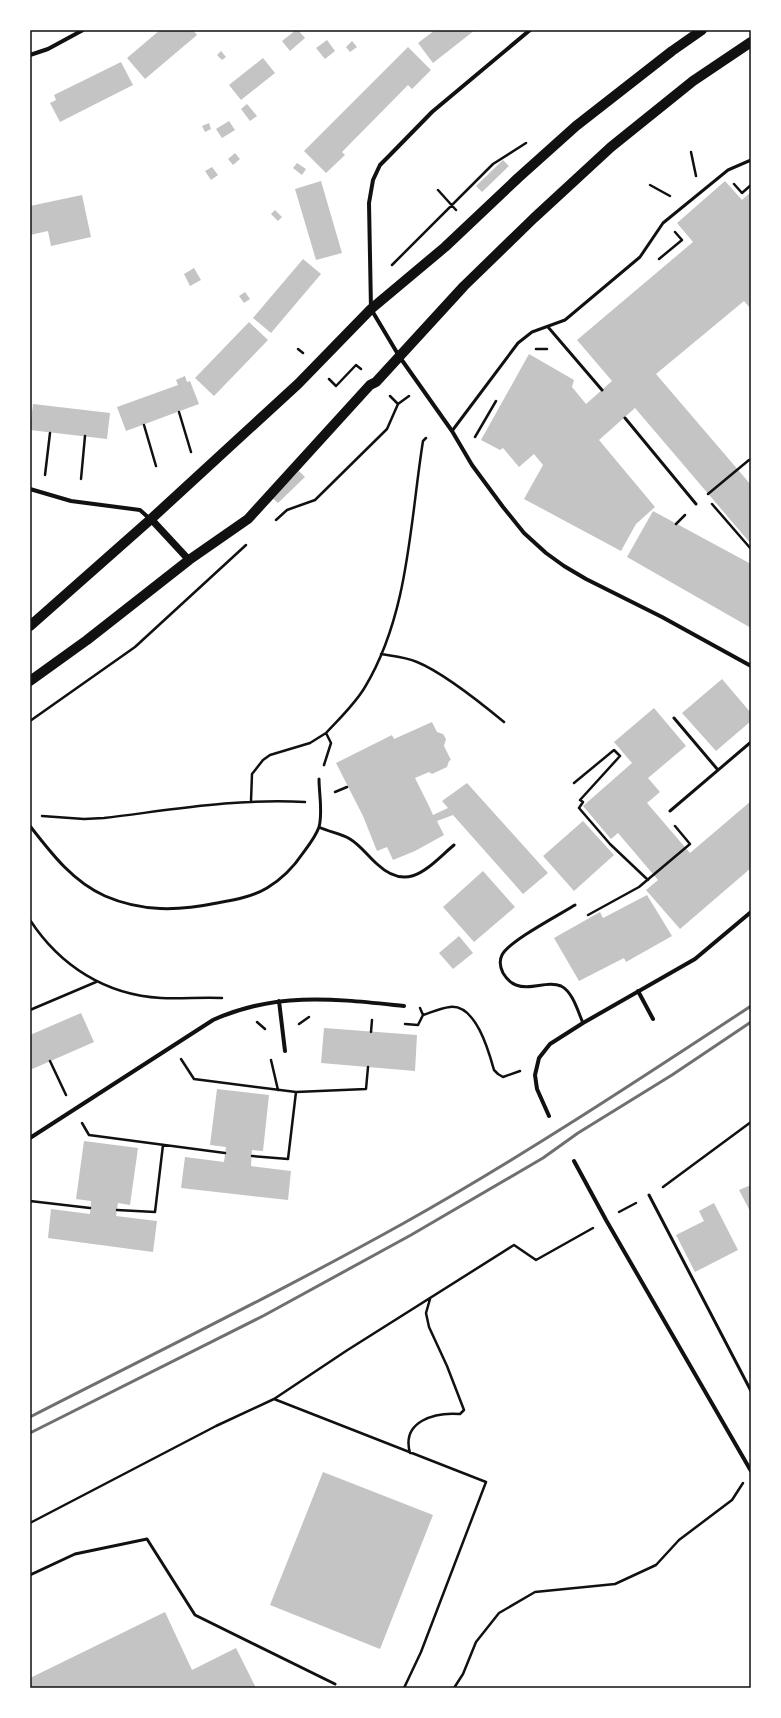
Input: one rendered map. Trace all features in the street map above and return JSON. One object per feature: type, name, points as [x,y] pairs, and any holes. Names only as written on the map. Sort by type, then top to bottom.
[{"type":"main road","points":[[30,626],[151,519],[298,384],[371,309],[445,247],[576,126],[672,51],[702,30]]},
{"type":"main road","points":[[30,681],[87,640],[189,560],[248,519],[370,385],[376,382],[491,260],[534,218],[611,148],[693,81],[751,42]]},
{"type":"street","points":[[30,55],[54,46],[83,30]]},
{"type":"street","points":[[530,30],[432,112],[380,165],[371,188],[369,203],[371,309],[399,356],[452,431],[472,465],[503,507],[524,532],[546,553],[586,579],[662,617],[751,666]]},
{"type":"street","points":[[30,489],[71,501],[140,510],[151,519],[189,560]]},
{"type":"street","points":[[549,1116],[537,1089],[535,1075],[536,1067],[540,1058],[550,1044],[583,1023],[695,959],[751,912]]},
{"type":"street","points":[[638,991],[653,1019]]},
{"type":"street","points":[[30,1138],[173,1045],[213,1020],[231,1011],[252,1005],[279,1001],[333,999],[404,1006]]},
{"type":"street","points":[[279,1001],[285,1051]]},
{"type":"street","points":[[574,1161],[606,1220],[751,1471]]},
{"type":"lane","points":[[452,431],[518,343],[532,332],[565,320],[640,257],[663,223],[728,170],[751,160]]},
{"type":"lane","points":[[548,327],[602,390]]},
{"type":"lane","points":[[625,418],[696,504]]},
{"type":"lane","points":[[674,718],[718,770]]},
{"type":"lane","points":[[670,812],[751,742]]},
{"type":"lane","points":[[30,826],[62,865],[84,884],[103,895],[125,904],[161,910],[187,908],[247,896],[267,888],[292,869],[310,844],[318,827],[320,816],[319,778]]},
{"type":"lane","points":[[318,827],[341,834],[351,839],[384,870],[402,877],[409,877],[422,873],[454,845]]},
{"type":"lane","points":[[575,905],[514,942],[504,951],[500,963],[506,978],[518,986],[527,988],[549,984],[561,986],[566,989],[583,1023]]},
{"type":"lane","points":[[649,1195],[751,1391]]},
{"type":"lane","points":[[30,1575],[75,1554],[147,1539],[195,1615],[335,1684]]},
{"type":"path","points":[[732,181],[742,193],[751,185]]},
{"type":"path","points":[[438,190],[456,210],[462,205]]},
{"type":"path","points":[[654,263],[682,240],[674,230]]},
{"type":"path","points":[[534,348],[552,348],[561,341]]},
{"type":"path","points":[[298,349],[336,386],[356,365],[398,404]]},
{"type":"path","points":[[271,524],[287,510],[315,500],[387,429],[398,404],[420,387]]},
{"type":"path","points":[[476,443],[474,438],[498,398]]},
{"type":"path","points":[[179,412],[191,452]]},
{"type":"path","points":[[144,425],[156,466]]},
{"type":"path","points":[[45,475],[50,433]]},
{"type":"path","points":[[81,479],[85,436]]},
{"type":"path","points":[[251,801],[252,774],[263,760],[270,755],[310,743],[326,733],[354,703],[368,681],[381,654],[394,620],[401,589],[423,440],[426,438]]},
{"type":"path","points":[[708,494],[749,460],[751,460]]},
{"type":"path","points":[[717,510],[751,549]]},
{"type":"path","points":[[30,721],[136,647],[249,543]]},
{"type":"path","points":[[381,654],[406,658],[428,667],[504,722]]},
{"type":"path","points":[[319,778],[331,743],[326,733]]},
{"type":"path","points":[[574,783],[614,750],[620,756],[580,800],[584,802],[579,808],[610,844],[648,880]]},
{"type":"path","points":[[37,816],[84,819],[104,818],[251,801],[276,800],[305,802],[347,786]]},
{"type":"path","points":[[575,905],[583,918],[639,887],[690,844],[666,816],[670,812]]},
{"type":"path","points":[[30,920],[40,936],[53,950],[78,970],[97,982],[116,990],[162,998],[222,998]]},
{"type":"path","points":[[30,1010],[97,982]]},
{"type":"path","points":[[402,1023],[418,1025],[423,1015],[421,1008],[404,1006]]},
{"type":"path","points":[[423,1015],[452,1007],[463,1011],[471,1018],[483,1035],[494,1070],[503,1077],[536,1067]]},
{"type":"path","points":[[296,1028],[303,1020],[314,1016]]},
{"type":"path","points":[[253,1020],[262,1025],[266,1032]]},
{"type":"path","points":[[371,1032],[372,1020],[379,1021]]},
{"type":"path","points":[[173,1045],[194,1079],[278,1090],[296,1092],[366,1089],[368,1067]]},
{"type":"path","points":[[270,1057],[278,1090]]},
{"type":"path","points":[[50,1061],[66,1095]]},
{"type":"path","points":[[252,1156],[288,1159],[296,1092]]},
{"type":"path","points":[[81,1121],[89,1135],[225,1153]]},
{"type":"path","points":[[30,1523],[216,1426],[274,1399],[346,1351],[514,1245],[536,1260],[668,1184],[751,1122]]},
{"type":"path","points":[[117,1210],[155,1212],[163,1144]]},
{"type":"path","points":[[30,1201],[90,1208]]},
{"type":"path","points":[[410,1453],[408,1438],[412,1429],[425,1418],[448,1413],[460,1414],[464,1410],[447,1366],[429,1327],[426,1313],[430,1298]]},
{"type":"path","points":[[274,1399],[486,1482],[420,1652],[404,1688]]},
{"type":"path","points":[[454,1688],[463,1674],[476,1642],[499,1613],[535,1592],[615,1584],[656,1565],[679,1540],[732,1500],[747,1479]]},
{"type":"building","points":[[160,30],[193,30],[197,35],[145,79],[127,58]]},
{"type":"building","points":[[298,30],[305,38],[290,51],[282,41]]},
{"type":"building","points":[[435,30],[475,30],[433,63],[418,43]]},
{"type":"building","points":[[327,40],[335,51],[325,59],[316,48]]},
{"type":"building","points":[[352,41],[357,47],[350,52],[346,47]]},
{"type":"building","points":[[408,47],[431,70],[412,89],[408,85],[342,152],[345,155],[326,173],[304,151]]},
{"type":"building","points":[[221,51],[226,57],[222,60],[217,55]]},
{"type":"building","points":[[263,58],[275,73],[241,100],[229,85]]},
{"type":"building","points":[[121,62],[133,85],[60,122],[50,103],[56,100],[54,95]]},
{"type":"building","points":[[247,104],[257,116],[250,121],[241,109]]},
{"type":"building","points":[[229,121],[235,130],[222,138],[216,129]]},
{"type":"building","points":[[209,123],[211,129],[205,132],[202,126]]},
{"type":"building","points":[[235,153],[240,159],[233,165],[228,159]]},
{"type":"building","points":[[503,160],[509,166],[482,192],[476,186]]},
{"type":"building","points":[[297,163],[306,169],[302,175],[293,168]]},
{"type":"building","points":[[212,167],[218,175],[211,180],[205,171]]},
{"type":"building","points":[[321,181],[342,253],[316,260],[295,189]]},
{"type":"building","points":[[725,181],[742,200],[751,192],[751,309],[744,301],[656,374],[751,485],[751,544],[635,408],[599,440],[655,507],[636,524],[621,551],[524,499],[543,465],[534,454],[519,467],[503,448],[500,450],[481,440],[529,354],[574,380],[572,387],[586,404],[612,381],[577,340],[693,242],[677,223]]},
{"type":"building","points":[[82,195],[91,237],[51,246],[48,231],[30,235],[30,206]]},
{"type":"building","points":[[275,210],[282,217],[278,221],[271,214]]},
{"type":"building","points":[[303,259],[321,274],[271,333],[253,318]]},
{"type":"building","points":[[194,268],[201,280],[190,286],[184,274]]},
{"type":"building","points":[[245,292],[250,299],[244,303],[239,296]]},
{"type":"building","points":[[249,322],[268,340],[214,396],[195,378]]},
{"type":"building","points":[[185,376],[187,382],[190,381],[199,404],[126,431],[117,407],[178,385],[176,380]]},
{"type":"building","points":[[33,404],[110,413],[107,439],[30,430]]},
{"type":"building","points":[[299,471],[305,477],[278,503],[272,498]]},
{"type":"building","points":[[653,511],[751,564],[751,628],[627,557]]},
{"type":"building","points":[[722,679],[751,713],[751,721],[716,751],[682,713]]},
{"type":"building","points":[[654,708],[686,746],[648,778],[660,792],[647,803],[690,853],[751,801],[751,868],[680,929],[646,890],[658,880],[618,833],[611,839],[583,806],[632,763],[614,742]]},
{"type":"building","points":[[432,722],[437,732],[443,734],[446,739],[444,746],[451,760],[449,761],[447,767],[432,774],[429,772],[415,778],[433,815],[448,808],[442,801],[467,783],[548,873],[523,894],[453,815],[437,821],[444,835],[415,851],[393,860],[387,847],[377,851],[363,816],[336,763],[392,735],[394,739]]},
{"type":"building","points":[[583,821],[614,855],[574,891],[543,856]]},
{"type":"building","points":[[483,871],[515,907],[474,942],[443,907]]},
{"type":"building","points":[[647,895],[672,936],[626,962],[624,958],[579,981],[554,938],[600,912],[603,918]]},
{"type":"building","points":[[459,936],[473,953],[453,969],[439,953]]},
{"type":"building","points":[[81,1013],[94,1042],[30,1070],[30,1035]]},
{"type":"building","points":[[324,1028],[417,1035],[415,1071],[321,1063]]},
{"type":"building","points":[[217,1089],[269,1095],[263,1151],[252,1150],[251,1166],[291,1171],[288,1200],[181,1188],[185,1157],[224,1162],[226,1147],[210,1145]]},
{"type":"building","points":[[84,1141],[138,1148],[130,1205],[118,1203],[116,1216],[157,1221],[153,1252],[48,1238],[51,1209],[90,1214],[91,1201],[76,1199]]},
{"type":"building","points":[[751,1185],[751,1213],[739,1190]]},
{"type":"building","points":[[714,1203],[738,1250],[695,1272],[676,1235],[704,1221],[699,1211]]},
{"type":"building","points":[[323,1472],[433,1515],[380,1649],[270,1605]]},
{"type":"building","points":[[165,1612],[192,1670],[236,1648],[256,1688],[30,1688],[30,1678]]},
{"type":"railway","points":[[30,1417],[265,1297],[448,1198],[536,1145],[751,1006]]},
{"type":"railway","points":[[30,1433],[263,1316],[411,1235],[543,1158],[578,1133],[672,1075],[751,1022]]}]
